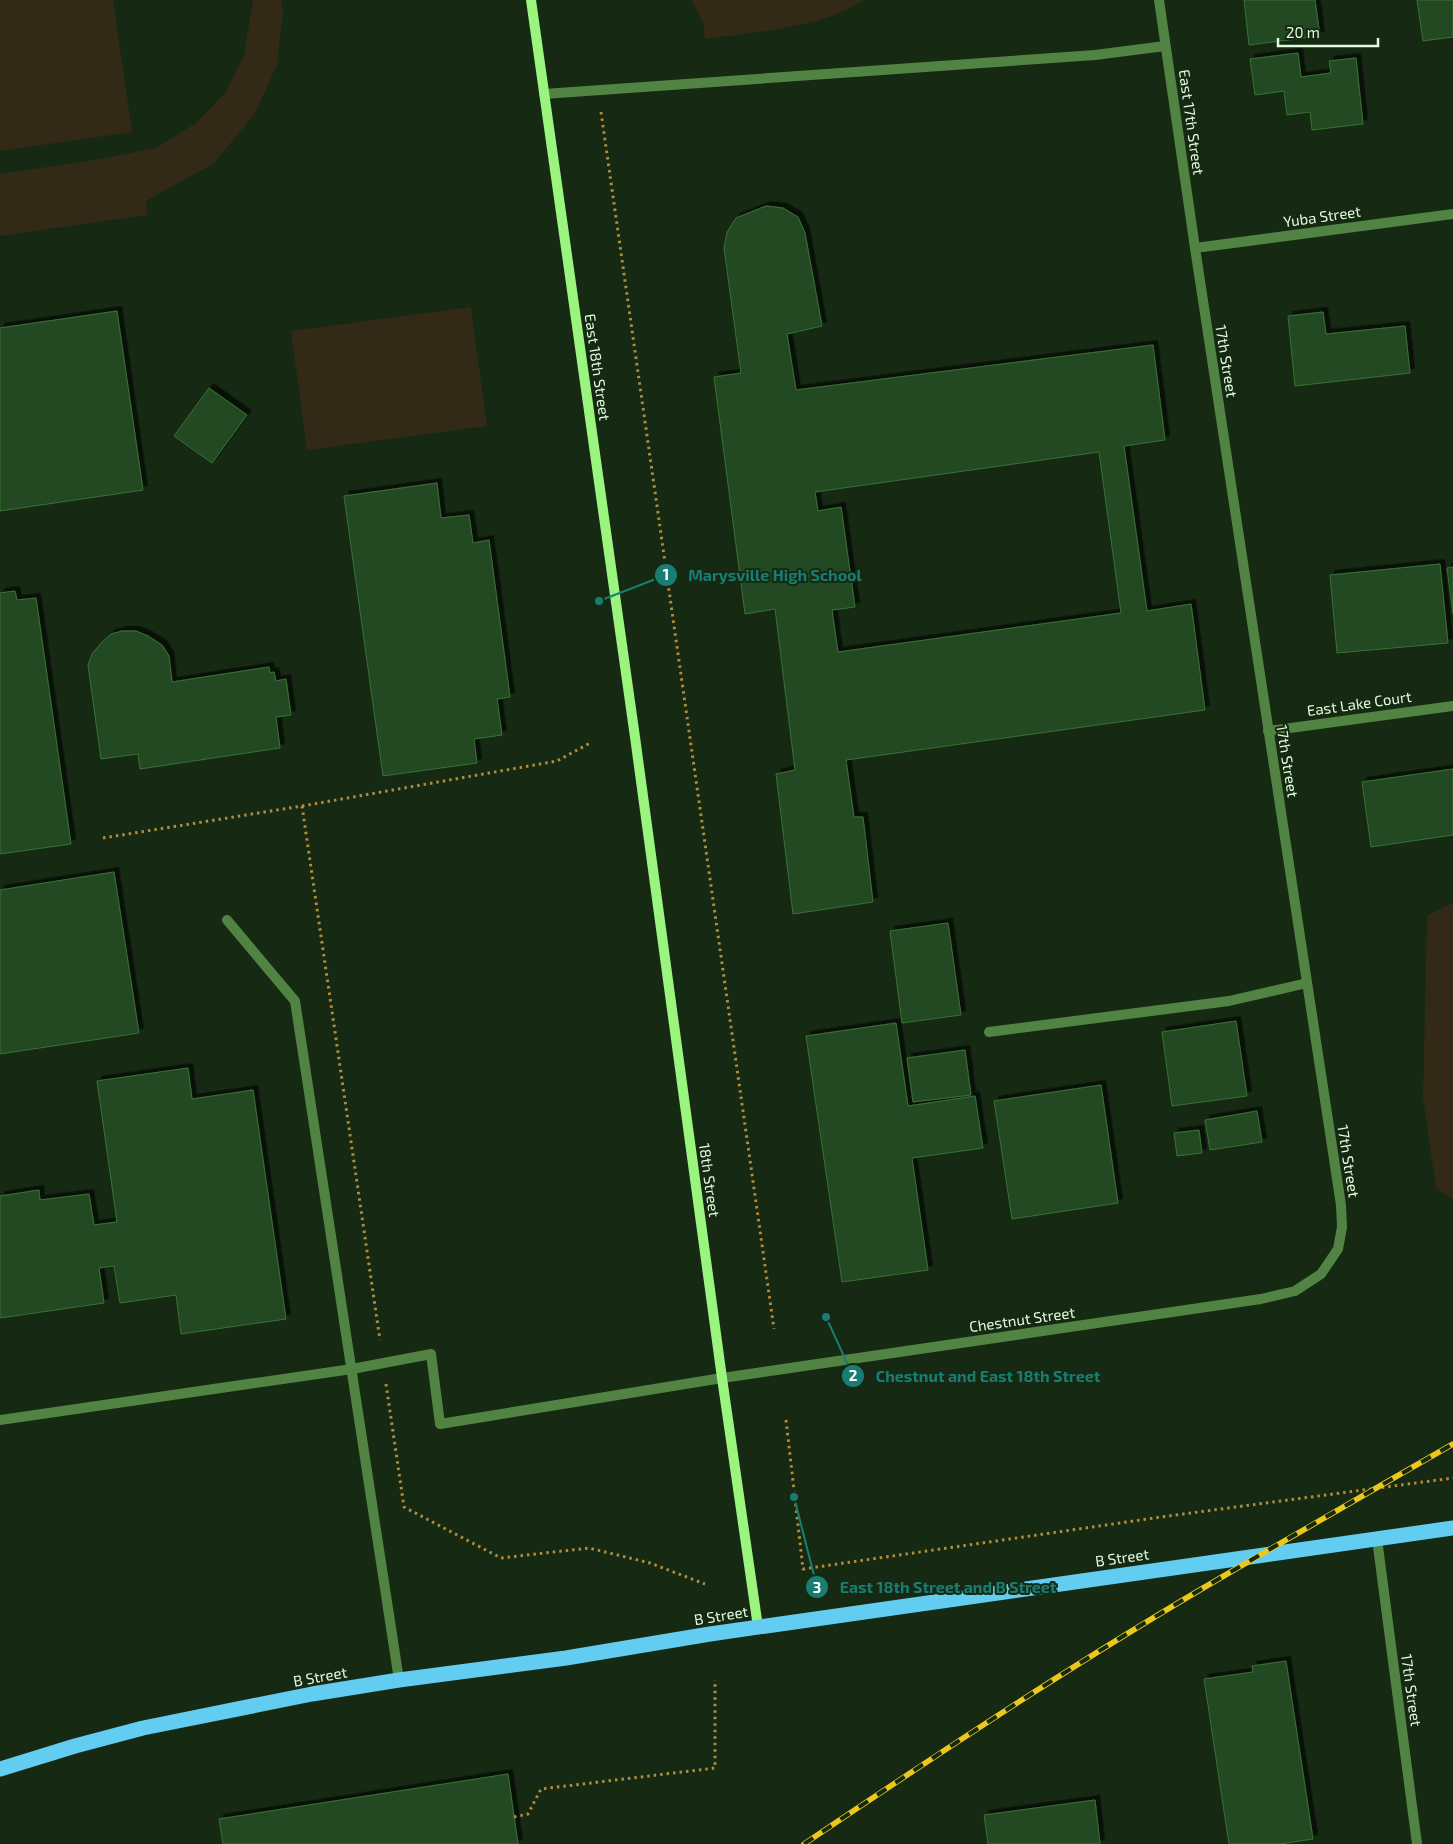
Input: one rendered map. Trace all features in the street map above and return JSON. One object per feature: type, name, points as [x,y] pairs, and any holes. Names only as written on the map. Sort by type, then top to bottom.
[{"type":"highway","name":"B Street","points":[[0,1769],[74,1746],[143,1728],[312,1694],[399,1680],[566,1658],[758,1627],[1453,1528]]},
{"type":"street","name":"East 18th Street","points":[[531,0],[635,737]]},
{"type":"street","name":"East 17th Street","points":[[1159,0],[1195,248]]},
{"type":"street","points":[[544,94],[1095,55],[1166,46]]},
{"type":"street","name":"Yuba Street","points":[[1195,248],[1453,214]]},
{"type":"street","name":"17th Street","points":[[1195,248],[1340,1205],[1342,1227],[1338,1249],[1321,1274]]},
{"type":"street","name":"East Lake Court","points":[[1268,731],[1453,706]]},
{"type":"street","name":"18th Street","points":[[635,737],[722,1378],[758,1627]]},
{"type":"street","points":[[227,920],[295,1001],[399,1680]]},
{"type":"street","points":[[989,1032],[1229,1000],[1307,983]]},
{"type":"street","name":"Chestnut Street","points":[[383,1362],[431,1354],[440,1424],[722,1378],[1261,1299],[1295,1291],[1321,1274]]},
{"type":"street","points":[[0,1420],[352,1369],[383,1362]]},
{"type":"street","name":"17th Street","points":[[1377,1539],[1417,1844]]},
{"type":"path","points":[[598,90],[774,1329]]},
{"type":"path","points":[[103,838],[302,806],[557,761],[590,743]]},
{"type":"path","points":[[302,806],[404,1507],[501,1558],[589,1548],[650,1563],[706,1584]]},
{"type":"path","points":[[786,1420],[803,1569],[1161,1517],[1453,1478]]},
{"type":"path","points":[[514,1817],[528,1814],[541,1790],[715,1768],[715,1680]]},
{"type":"shaded area","points":[[0,0],[113,0],[132,132],[0,151]]},
{"type":"shaded area","points":[[253,0],[281,0],[283,12],[277,65],[254,115],[213,164],[146,201],[147,215],[0,236],[0,174],[107,158],[158,147],[196,123],[226,92],[244,55]]},
{"type":"shaded area","points":[[691,0],[863,0],[848,9],[809,23],[705,39],[703,22]]},
{"type":"shaded area","points":[[471,307],[487,426],[307,450],[291,331]]},
{"type":"shaded area","points":[[1453,902],[1453,1200],[1436,1187],[1423,1099],[1427,916]]},
{"type":"building","points":[[1244,0],[1315,0],[1320,36],[1249,45]]},
{"type":"building","points":[[1417,0],[1453,0],[1453,37],[1423,41]]},
{"type":"building","points":[[1298,53],[1301,77],[1331,73],[1329,61],[1356,58],[1363,124],[1312,130],[1310,112],[1287,115],[1284,91],[1255,95],[1250,59]]},
{"type":"building","points":[[766,206],[783,208],[798,217],[805,233],[822,326],[787,334],[796,390],[1153,345],[1165,440],[1124,446],[1147,611],[1191,604],[1205,710],[846,760],[854,817],[863,817],[873,902],[793,914],[776,774],[795,770],[775,609],[745,614],[714,377],[741,373],[724,248],[727,232],[736,218]],"holes":[[[1099,452],[1121,613],[838,652],[832,610],[855,607],[841,507],[818,511],[815,492]]]},
{"type":"building","points":[[117,311],[143,490],[0,511],[0,328]]},
{"type":"building","points":[[1323,312],[1326,334],[1405,326],[1410,373],[1295,386],[1288,316]]},
{"type":"building","points":[[209,388],[247,415],[212,463],[174,436]]},
{"type":"building","points":[[437,483],[441,518],[469,515],[473,543],[489,540],[510,697],[497,699],[502,735],[474,739],[477,763],[383,776],[344,496]]},
{"type":"building","points":[[1440,564],[1448,643],[1337,653],[1330,575]]},
{"type":"building","points":[[1453,567],[1453,614],[1447,568]]},
{"type":"building","points":[[15,591],[17,600],[36,598],[71,844],[0,854],[0,593]]},
{"type":"building","points":[[122,631],[136,631],[162,645],[169,656],[172,682],[269,667],[270,673],[274,672],[276,681],[286,679],[291,715],[276,717],[280,748],[140,769],[138,754],[101,759],[88,665],[92,654],[101,643],[111,634]]},
{"type":"building","points":[[1453,769],[1453,835],[1371,847],[1362,782]]},
{"type":"building","points":[[114,872],[139,1033],[0,1054],[0,890]]},
{"type":"building","points":[[948,923],[961,1015],[902,1023],[890,931]]},
{"type":"building","points":[[1236,1021],[1247,1096],[1172,1106],[1162,1032]]},
{"type":"building","points":[[896,1023],[908,1106],[975,1096],[983,1148],[912,1158],[928,1270],[842,1282],[806,1036]]},
{"type":"building","points":[[965,1050],[971,1095],[913,1102],[907,1058]]},
{"type":"building","points":[[188,1068],[192,1099],[253,1090],[286,1319],[181,1334],[176,1295],[120,1303],[114,1266],[99,1268],[104,1303],[0,1318],[0,1196],[39,1190],[40,1200],[89,1194],[94,1225],[117,1222],[97,1081]]},
{"type":"building","points":[[1101,1085],[1118,1203],[1012,1219],[994,1101]]},
{"type":"building","points":[[1257,1111],[1262,1142],[1210,1150],[1205,1120]]},
{"type":"building","points":[[1199,1130],[1202,1153],[1177,1156],[1174,1133]]},
{"type":"building","points":[[1286,1661],[1313,1839],[1280,1844],[1229,1844],[1204,1679],[1253,1672],[1252,1666]]},
{"type":"building","points":[[508,1774],[518,1844],[223,1844],[219,1819]]},
{"type":"building","points":[[1095,1800],[1100,1844],[988,1844],[984,1815]]},
{"type":"railway","points":[[804,1844],[963,1738],[1125,1635],[1453,1444]]},
{"type":"place","name":"Marysville High School","points":[[599,601]]},
{"type":"place","name":"Chestnut and East 18th Street","points":[[826,1317]]},
{"type":"place","name":"East 18th Street and B Street","points":[[794,1497]]}]
